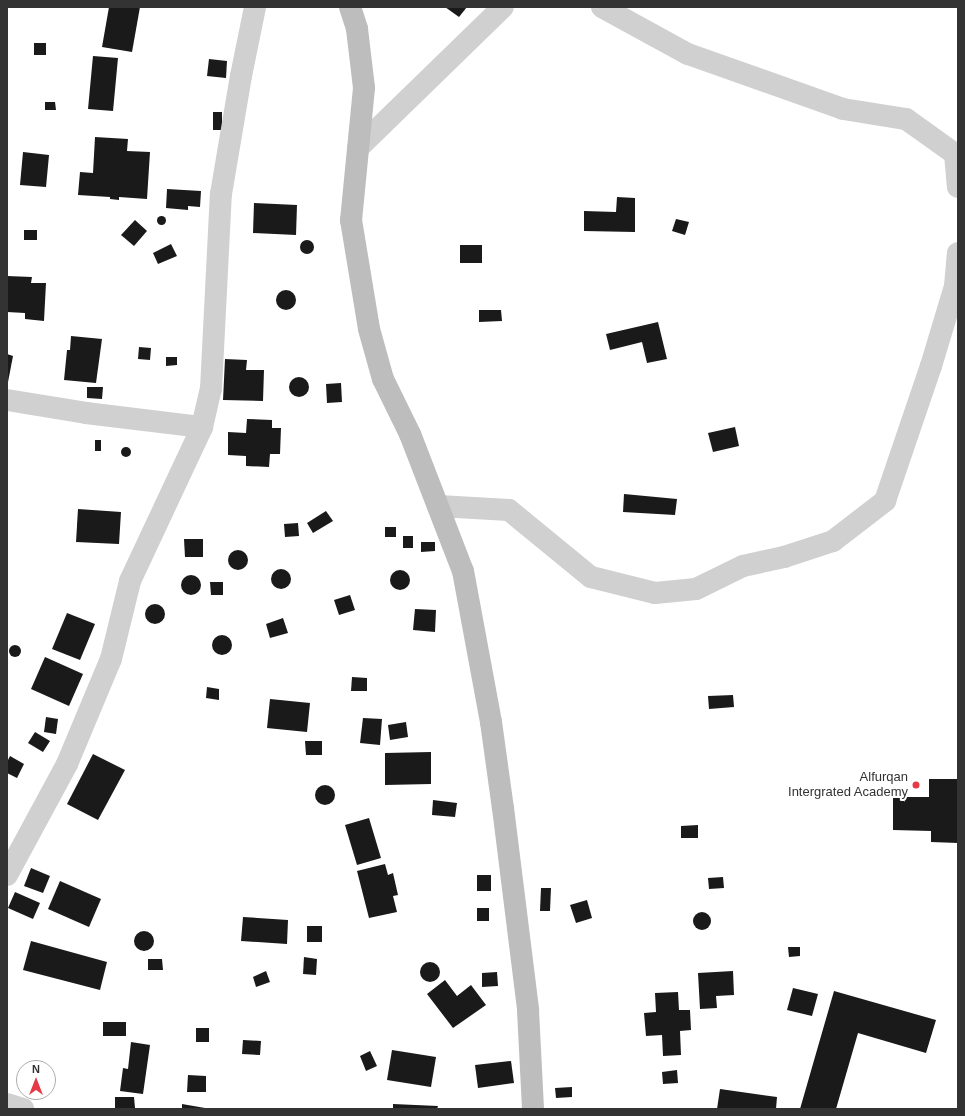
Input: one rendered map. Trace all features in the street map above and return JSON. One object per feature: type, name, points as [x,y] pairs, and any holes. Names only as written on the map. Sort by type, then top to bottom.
[{"type":"street","points":[[7,875],[67,764],[111,659],[130,580],[202,427],[211,389],[221,194],[240,76],[255,7]]},
{"type":"street","points":[[350,7],[357,29],[364,88],[351,220],[369,329],[383,379],[410,434],[463,571],[491,722],[528,1010],[534,1109]]},
{"type":"street","points":[[358,148],[503,7]]},
{"type":"street","points":[[602,7],[688,54],[843,110],[906,119],[955,154],[958,188]]},
{"type":"street","points":[[439,506],[509,510],[591,577],[655,593],[696,589],[743,566],[784,557],[833,541],[885,501],[932,366],[955,286],[958,253]]},
{"type":"street","points":[[7,400],[57,409],[202,427]]},
{"type":"street","points":[[7,1104],[23,1109]]},
{"type":"building","points":[[109,7],[140,7],[132,52],[102,47]]},
{"type":"building","points":[[445,7],[467,7],[459,17]]},
{"type":"building","points":[[34,43],[46,43],[46,55],[34,55]]},
{"type":"building","points":[[93,56],[118,58],[113,111],[88,109]]},
{"type":"building","points":[[209,59],[227,61],[226,78],[207,76]]},
{"type":"building","points":[[45,102],[55,102],[56,110],[45,110]]},
{"type":"building","points":[[213,112],[222,112],[222,130],[213,130]]},
{"type":"building","points":[[95,137],[128,139],[127,151],[150,152],[147,199],[119,197],[119,200],[110,199],[110,197],[78,195],[80,172],[93,173]]},
{"type":"building","points":[[23,152],[49,155],[46,187],[20,185]]},
{"type":"building","points":[[167,189],[201,191],[200,207],[188,206],[188,210],[166,208]]},
{"type":"building","points":[[617,197],[635,198],[635,232],[584,231],[584,211],[616,212]]},
{"type":"building","points":[[254,203],[297,205],[296,235],[253,233]]},
{"type":"building","points":[[161,215],[166,220],[161,225],[156,220]]},
{"type":"building","points":[[676,219],[689,222],[685,235],[672,231]]},
{"type":"building","points":[[135,220],[147,231],[134,246],[121,235]]},
{"type":"building","points":[[24,230],[37,230],[37,240],[24,240]]},
{"type":"building","points":[[307,240],[312,242],[314,247],[312,252],[307,254],[302,252],[300,247],[302,242]]},
{"type":"building","points":[[171,244],[177,256],[158,264],[153,253]]},
{"type":"building","points":[[460,245],[482,245],[482,263],[460,263]]},
{"type":"building","points":[[7,276],[32,277],[31,283],[46,283],[44,321],[25,319],[25,313],[7,312]]},
{"type":"building","points":[[286,290],[293,293],[296,300],[293,307],[286,310],[279,307],[276,300],[279,293]]},
{"type":"building","points":[[479,310],[501,310],[502,321],[479,322]]},
{"type":"building","points":[[658,322],[667,359],[647,363],[642,342],[610,350],[606,334]]},
{"type":"building","points":[[71,336],[102,339],[96,383],[64,380],[67,350],[70,350]]},
{"type":"building","points":[[139,347],[151,348],[150,360],[138,359]]},
{"type":"building","points":[[7,354],[13,356],[8,382],[7,382]]},
{"type":"building","points":[[166,357],[177,357],[177,365],[166,366]]},
{"type":"building","points":[[225,359],[247,360],[246,370],[264,370],[263,401],[223,400]]},
{"type":"building","points":[[299,377],[306,380],[309,387],[306,394],[299,397],[292,394],[289,387],[292,380]]},
{"type":"building","points":[[341,383],[342,402],[327,403],[326,384]]},
{"type":"building","points":[[87,387],[103,387],[102,399],[87,398]]},
{"type":"building","points":[[247,419],[272,420],[272,428],[281,428],[280,454],[270,454],[269,467],[246,466],[246,456],[228,455],[228,432],[246,433]]},
{"type":"building","points":[[735,427],[739,446],[713,452],[708,433]]},
{"type":"building","points":[[95,440],[101,440],[101,451],[95,451]]},
{"type":"building","points":[[124,447],[128,447],[131,452],[128,457],[124,457],[121,454],[121,450]]},
{"type":"building","points":[[624,494],[677,499],[675,515],[623,512]]},
{"type":"building","points":[[78,509],[121,512],[119,544],[76,542]]},
{"type":"building","points":[[326,511],[333,521],[313,533],[307,523]]},
{"type":"building","points":[[298,523],[299,536],[285,537],[284,524]]},
{"type":"building","points":[[385,527],[396,527],[396,537],[385,537]]},
{"type":"building","points":[[403,536],[413,536],[413,548],[403,548]]},
{"type":"building","points":[[184,539],[203,539],[203,557],[185,557]]},
{"type":"building","points":[[421,542],[435,542],[435,551],[421,552]]},
{"type":"building","points":[[238,550],[245,553],[248,560],[245,567],[238,570],[231,567],[228,560],[231,553]]},
{"type":"building","points":[[281,569],[288,572],[291,579],[288,586],[281,589],[274,586],[271,579],[274,572]]},
{"type":"building","points":[[400,570],[407,573],[410,580],[407,587],[400,590],[393,587],[390,580],[393,573]]},
{"type":"building","points":[[191,575],[198,578],[201,585],[198,592],[191,595],[184,592],[181,585],[184,578]]},
{"type":"building","points":[[210,582],[223,582],[223,595],[211,595]]},
{"type":"building","points":[[350,595],[355,610],[339,615],[334,600]]},
{"type":"building","points":[[155,604],[162,607],[165,614],[162,621],[155,624],[148,621],[145,614],[148,607]]},
{"type":"building","points":[[415,609],[436,610],[435,632],[413,630]]},
{"type":"building","points":[[67,613],[95,624],[80,660],[52,649]]},
{"type":"building","points":[[283,618],[288,633],[270,638],[266,624]]},
{"type":"building","points":[[222,635],[229,638],[232,645],[229,652],[222,655],[215,652],[212,645],[215,638]]},
{"type":"building","points":[[13,645],[17,645],[21,651],[17,657],[13,657],[9,653],[9,649]]},
{"type":"building","points":[[45,657],[83,674],[69,706],[31,689]]},
{"type":"building","points":[[352,677],[367,678],[367,691],[351,691]]},
{"type":"building","points":[[207,687],[219,689],[219,700],[206,698]]},
{"type":"building","points":[[733,695],[734,707],[709,709],[708,696]]},
{"type":"building","points":[[270,699],[310,703],[307,732],[267,728]]},
{"type":"building","points":[[46,717],[58,719],[56,734],[44,732]]},
{"type":"building","points":[[363,718],[382,719],[380,745],[360,743]]},
{"type":"building","points":[[406,722],[408,737],[390,740],[388,725]]},
{"type":"building","points":[[35,732],[50,741],[43,752],[28,743]]},
{"type":"building","points":[[305,741],[322,741],[322,755],[306,755]]},
{"type":"building","points":[[431,752],[431,784],[385,785],[385,753]]},
{"type":"building","points":[[93,754],[125,770],[98,820],[67,804]]},
{"type":"building","points":[[10,756],[24,764],[17,778],[7,773],[7,762]]},
{"type":"building","points":[[929,779],[958,779],[958,843],[931,842],[931,831],[893,830],[893,797],[929,797]]},
{"type":"building","points":[[325,785],[332,788],[335,795],[332,802],[325,805],[318,802],[315,795],[318,788]]},
{"type":"building","points":[[433,800],[457,803],[455,817],[432,815]]},
{"type":"building","points":[[369,818],[381,858],[357,865],[345,825]]},
{"type":"building","points":[[698,825],[698,838],[681,838],[681,826]]},
{"type":"building","points":[[385,864],[388,875],[393,873],[398,895],[393,896],[397,912],[369,918],[357,871]]},
{"type":"building","points":[[31,868],[50,876],[43,893],[24,886]]},
{"type":"building","points":[[477,875],[491,875],[491,891],[477,891]]},
{"type":"building","points":[[723,877],[724,888],[709,889],[708,878]]},
{"type":"building","points":[[60,881],[101,899],[89,927],[48,909]]},
{"type":"building","points":[[541,888],[551,888],[550,911],[540,911]]},
{"type":"building","points":[[15,892],[40,903],[33,919],[8,908]]},
{"type":"building","points":[[587,900],[592,918],[576,923],[570,905]]},
{"type":"building","points":[[477,908],[489,908],[489,921],[477,921]]},
{"type":"building","points":[[698,912],[706,912],[711,917],[709,928],[706,930],[698,930],[693,925],[693,917]]},
{"type":"building","points":[[243,917],[288,920],[287,944],[241,941]]},
{"type":"building","points":[[307,926],[322,926],[322,942],[307,942]]},
{"type":"building","points":[[144,931],[151,934],[154,941],[151,948],[144,951],[137,948],[134,941],[137,934]]},
{"type":"building","points":[[31,941],[107,962],[100,990],[23,970]]},
{"type":"building","points":[[788,947],[800,947],[800,956],[789,957]]},
{"type":"building","points":[[304,957],[317,959],[316,975],[303,974]]},
{"type":"building","points":[[148,959],[162,959],[163,970],[148,970]]},
{"type":"building","points":[[430,962],[437,965],[440,972],[437,979],[430,982],[423,979],[420,972],[423,965]]},
{"type":"building","points":[[266,971],[270,982],[256,987],[253,977]]},
{"type":"building","points":[[733,971],[734,995],[716,996],[717,1008],[700,1009],[698,973]]},
{"type":"building","points":[[497,972],[498,986],[482,987],[482,973]]},
{"type":"building","points":[[445,980],[457,996],[471,985],[486,1005],[453,1028],[427,994]]},
{"type":"building","points":[[793,988],[818,994],[812,1016],[787,1010]]},
{"type":"building","points":[[834,991],[936,1020],[926,1053],[858,1033],[836,1109],[800,1109]]},
{"type":"building","points":[[678,992],[679,1010],[690,1010],[691,1030],[680,1031],[681,1055],[663,1056],[662,1035],[646,1036],[644,1013],[656,1012],[655,993]]},
{"type":"building","points":[[103,1022],[126,1022],[126,1036],[103,1036]]},
{"type":"building","points":[[196,1028],[209,1028],[209,1042],[196,1042]]},
{"type":"building","points":[[243,1040],[261,1041],[260,1055],[242,1054]]},
{"type":"building","points":[[131,1042],[150,1045],[143,1094],[120,1091],[123,1068],[128,1069]]},
{"type":"building","points":[[392,1050],[436,1057],[431,1087],[387,1080]]},
{"type":"building","points":[[370,1051],[377,1066],[366,1071],[360,1056]]},
{"type":"building","points":[[511,1061],[514,1083],[478,1088],[475,1065]]},
{"type":"building","points":[[677,1070],[678,1083],[663,1084],[662,1072]]},
{"type":"building","points":[[188,1075],[206,1076],[206,1092],[187,1092]]},
{"type":"building","points":[[572,1087],[572,1097],[556,1098],[555,1088]]},
{"type":"building","points":[[720,1089],[777,1097],[776,1109],[717,1109]]},
{"type":"building","points":[[115,1097],[134,1097],[135,1108],[115,1108]]},
{"type":"building","points":[[182,1104],[205,1108],[205,1109],[182,1109]]},
{"type":"building","points":[[393,1104],[438,1106],[437,1109],[393,1109]]},
{"type":"place","name":"Alfurqan Intergrated Academy","points":[[916,785]]}]
